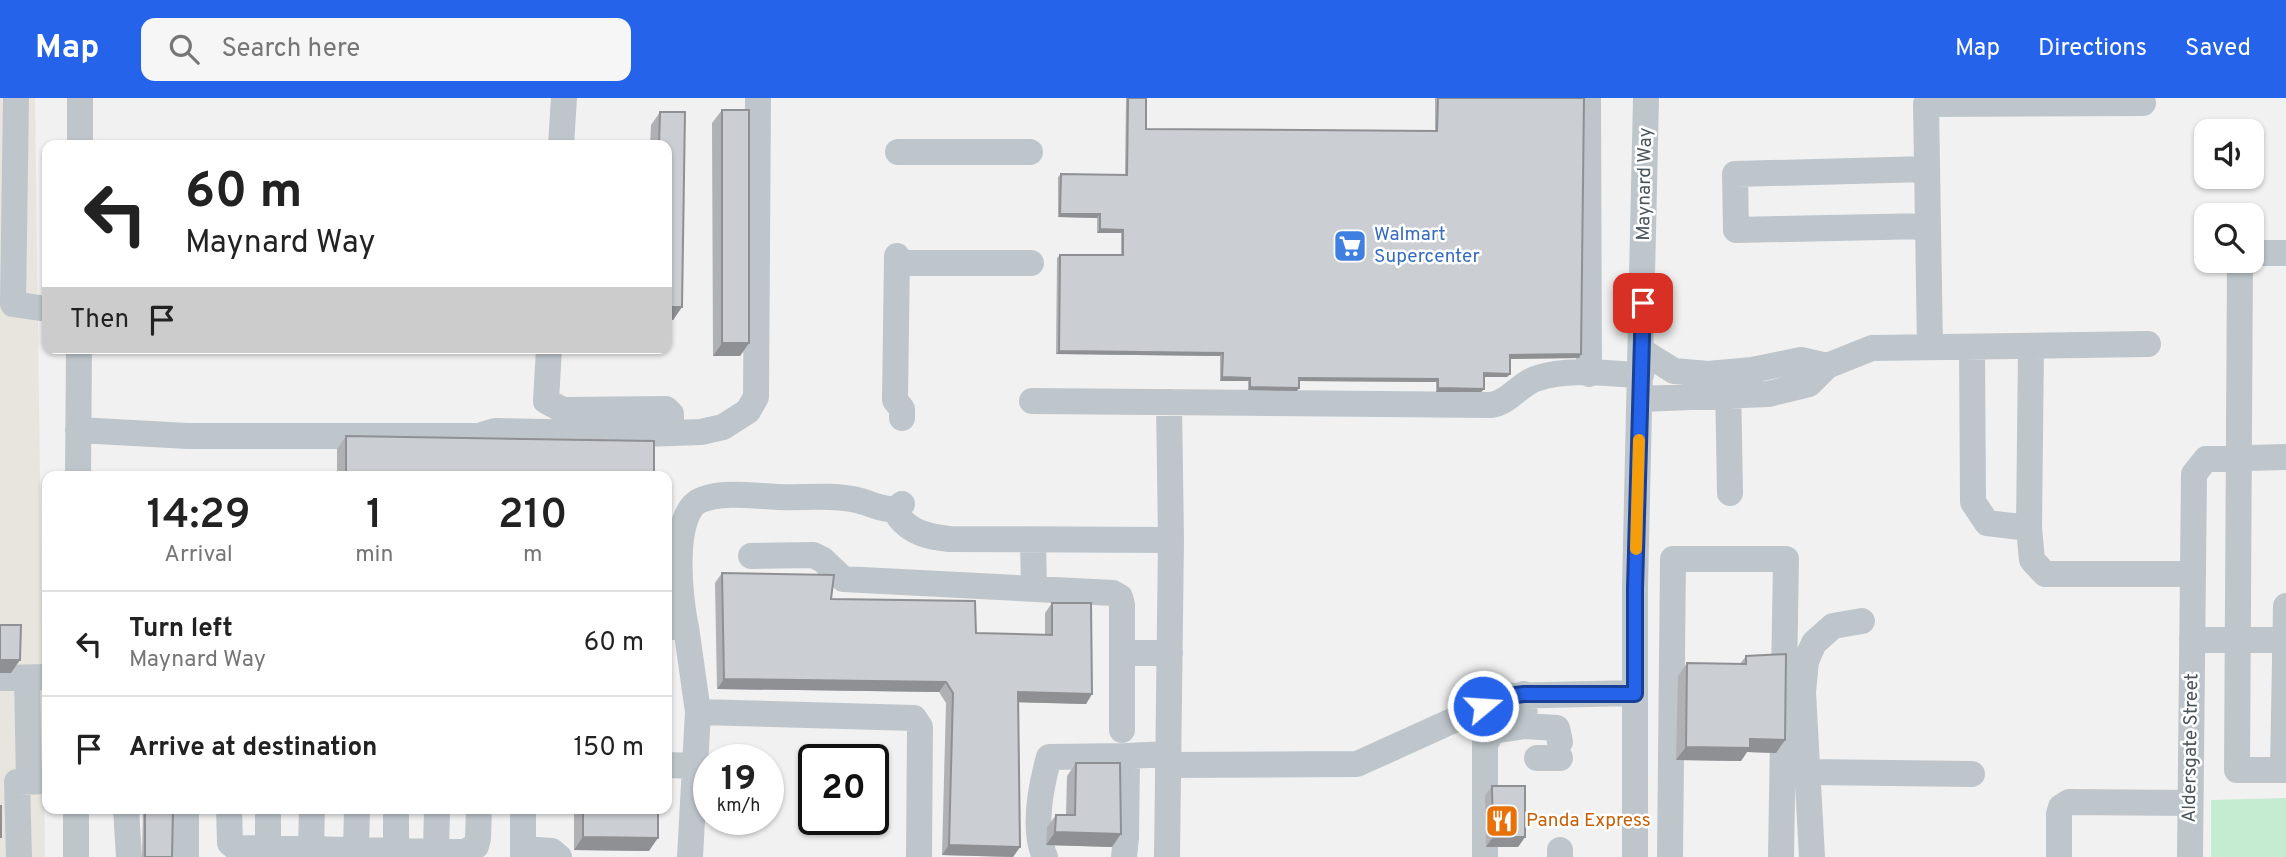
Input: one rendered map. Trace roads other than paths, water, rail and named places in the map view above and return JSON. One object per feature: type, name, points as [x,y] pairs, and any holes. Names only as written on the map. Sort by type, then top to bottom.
[{"type":"street","points":[[16,98],[7,303],[42,308]]},
{"type":"street","points":[[80,98],[80,140]]},
{"type":"street","points":[[561,140],[564,98]]},
{"type":"street","points":[[78,430],[188,436],[479,436],[495,432],[671,433],[723,428],[748,411],[756,397],[758,98]]},
{"type":"street","points":[[1588,98],[1589,374]]},
{"type":"street","name":"Maynard Way","points":[[1635,857],[1635,588],[1646,98]]},
{"type":"street","points":[[1930,347],[1926,104],[1984,101],[2143,103]]},
{"type":"street","points":[[898,152],[1030,152]]},
{"type":"street","points":[[1927,169],[1735,174],[1736,230],[1928,226]]},
{"type":"street","points":[[2264,253],[2286,253]]},
{"type":"street","points":[[902,418],[902,409],[895,400],[897,260],[1031,263]]},
{"type":"street","points":[[2240,273],[2237,770],[2285,770],[2286,606]]},
{"type":"street","points":[[1032,401],[1497,404],[1539,377],[1589,374],[1641,375],[1728,384],[1768,394],[1809,384],[1827,366],[1872,348],[2148,345]]},
{"type":"street","points":[[2031,346],[2029,528],[2032,560],[2045,574],[2193,574]]},
{"type":"street","points":[[1972,347],[1973,502],[1987,523],[2029,528]]},
{"type":"street","points":[[78,471],[79,354]]},
{"type":"street","points":[[549,354],[546,401],[563,410],[666,409],[671,414],[671,433]]},
{"type":"street","points":[[1641,375],[1674,371],[1708,374],[1728,384]]},
{"type":"street","points":[[1728,384],[1730,493]]},
{"type":"street","points":[[1167,857],[1170,402]]},
{"type":"street","name":"Aldersgate Street","points":[[2190,857],[2194,474],[2206,458],[2286,457]]},
{"type":"street","points":[[696,744],[698,712],[679,667],[676,627],[681,602],[681,539],[687,516],[700,500],[722,496],[856,499],[897,510],[912,529],[934,538],[1171,540]]},
{"type":"street","points":[[1032,540],[1034,588]]},
{"type":"street","points":[[751,556],[813,555],[823,560],[842,579],[1113,593],[1120,597],[1122,605],[1122,730]]},
{"type":"street","points":[[1670,857],[1673,559],[1786,559],[1781,857]]},
{"type":"street","points":[[1812,857],[1803,692],[1806,662],[1814,643],[1833,626],[1862,621]]},
{"type":"street","points":[[2192,640],[2286,640]]},
{"type":"street","points":[[1122,653],[1170,653]]},
{"type":"street","points":[[0,678],[37,677],[23,781],[19,857]]},
{"type":"street","points":[[1524,694],[1524,726]]},
{"type":"street","points":[[1045,857],[1040,846],[1040,817],[1043,780],[1049,757],[1127,756],[1168,760],[1357,764],[1496,700],[1524,694],[1635,694]]},
{"type":"street","points":[[698,712],[914,718],[920,727],[919,857]]},
{"type":"street","points":[[1485,857],[1485,744],[1493,731],[1524,726],[1558,729],[1552,752]]},
{"type":"street","points":[[1124,857],[1127,756]]},
{"type":"street","points":[[672,765],[693,766]]},
{"type":"street","points":[[1808,772],[1972,774]]},
{"type":"street","points":[[2059,857],[2059,814],[2061,807],[2070,802],[2190,803]]},
{"type":"street","points":[[691,857],[693,812]]},
{"type":"street","points":[[76,814],[76,857]]},
{"type":"street","points":[[126,814],[129,857]]},
{"type":"street","points":[[186,814],[186,857]]},
{"type":"street","points":[[229,814],[230,843],[236,848],[308,852],[465,852],[476,846],[479,814]]},
{"type":"street","points":[[268,814],[268,849]]},
{"type":"street","points":[[308,852],[311,814]]},
{"type":"street","points":[[356,850],[357,814]]},
{"type":"street","points":[[396,814],[396,851]]},
{"type":"street","points":[[436,852],[437,814]]},
{"type":"street","points":[[523,814],[523,853],[552,851],[559,857]]},
{"type":"place","name":"Walmart Supercenter","points":[[1350,246]]},
{"type":"place","name":"Panda Express","points":[[1502,821]]}]
